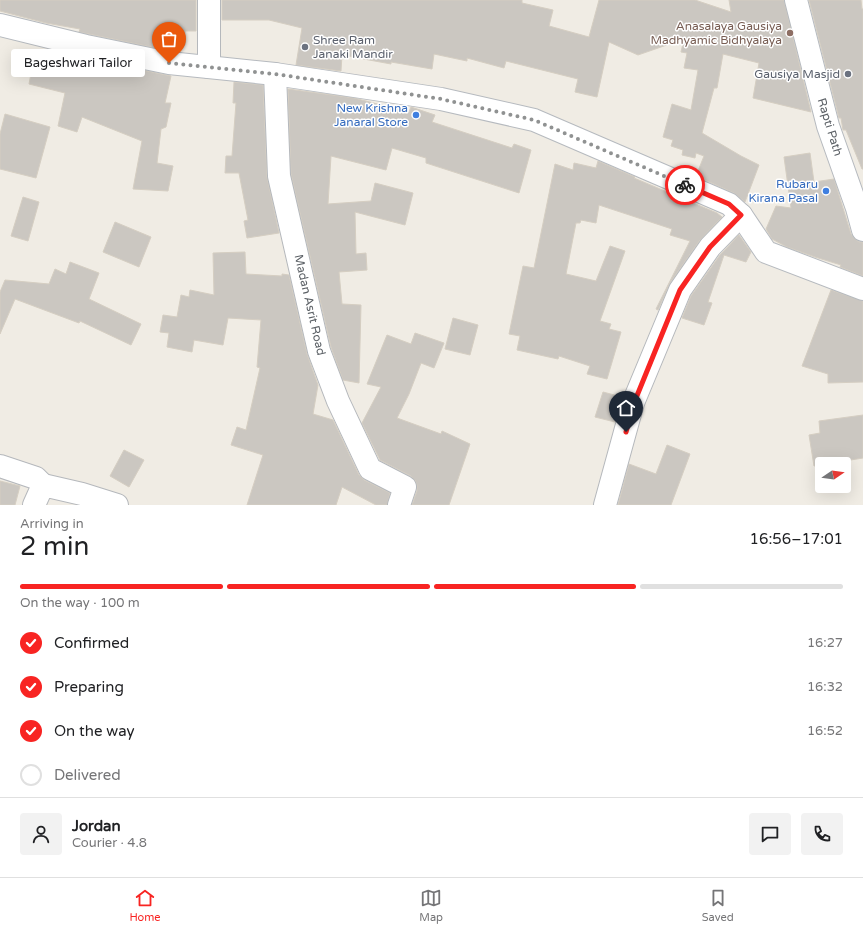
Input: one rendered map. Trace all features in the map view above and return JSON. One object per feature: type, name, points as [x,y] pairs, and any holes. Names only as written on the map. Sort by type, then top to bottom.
[{"type":"street","points":[[209,0],[209,67]]},
{"type":"street","name":"Rapti Path","points":[[796,0],[828,126],[857,208],[863,230]]},
{"type":"street","points":[[0,25],[109,51],[169,63],[275,74],[441,99],[534,120],[729,204],[741,215],[766,252],[863,289]]},
{"type":"street","name":"Madan Asrit Road","points":[[275,74],[280,176],[319,351],[338,401],[370,469],[405,487],[399,505]]},
{"type":"street","points":[[606,505],[634,403],[680,290],[710,247],[741,215]]},
{"type":"street","points":[[0,466],[36,478],[43,485],[82,494],[117,505]]},
{"type":"street","points":[[34,505],[43,485]]},
{"type":"building","points":[[0,0],[196,0],[196,31],[185,31],[185,45],[179,44],[177,51],[171,51],[79,32],[80,29],[46,23],[0,11]]},
{"type":"building","points":[[222,0],[522,0],[522,3],[553,10],[549,26],[589,37],[599,0],[695,0],[731,12],[729,0],[784,0],[811,112],[753,98],[759,63],[723,54],[717,88],[714,88],[702,133],[759,165],[745,202],[734,193],[696,176],[704,156],[696,153],[695,158],[682,155],[683,150],[671,146],[673,140],[663,137],[672,104],[691,110],[698,70],[684,68],[687,53],[681,52],[684,39],[638,55],[609,42],[597,97],[575,92],[578,79],[506,61],[504,68],[467,58],[467,61],[434,54],[432,69],[391,62],[391,64],[342,55],[341,71],[296,65],[302,28],[269,20],[222,20]]},
{"type":"building","points":[[809,0],[861,0],[863,9],[863,169],[846,130],[843,130],[841,118],[839,118]]},
{"type":"building","points":[[74,56],[171,76],[165,103],[171,103],[166,127],[161,129],[157,163],[173,166],[168,191],[133,189],[142,141],[82,117],[77,132],[58,126],[65,93],[29,84],[34,58],[61,65],[62,62],[72,65]]},
{"type":"building","points":[[234,82],[263,85],[267,177],[279,233],[247,238],[244,221],[248,220],[239,173],[225,173],[226,156],[232,156],[236,103],[233,103]]},
{"type":"building","points":[[288,89],[354,98],[409,112],[411,107],[435,115],[432,122],[512,148],[514,144],[531,150],[519,193],[426,163],[426,158],[392,148],[386,170],[331,156],[328,204],[371,201],[375,183],[413,193],[405,225],[355,212],[356,254],[366,253],[367,270],[339,272],[342,304],[361,305],[359,383],[343,380],[331,347],[291,174]]},
{"type":"building","points":[[5,114],[50,127],[36,178],[0,169],[0,134]]},
{"type":"building","points":[[810,153],[814,182],[834,179],[851,234],[859,242],[863,242],[863,276],[840,267],[841,265],[787,247],[772,239],[766,229],[776,206],[791,208],[784,157]]},
{"type":"building","points":[[598,161],[717,213],[722,217],[700,240],[670,283],[658,310],[656,309],[690,241],[670,235],[672,229],[599,205],[596,223],[581,220],[580,223],[576,223],[566,274],[596,281],[610,246],[625,251],[600,321],[611,324],[609,329],[621,332],[607,379],[587,374],[590,366],[559,356],[558,359],[517,350],[520,336],[509,334],[523,266],[534,268],[555,164],[573,170],[574,163],[596,168]]},
{"type":"building","points":[[23,197],[39,202],[28,241],[11,236]]},
{"type":"building","points":[[115,222],[151,237],[139,267],[103,252]]},
{"type":"building","points":[[739,235],[751,252],[746,262],[724,255],[708,302],[712,303],[704,325],[682,318],[691,296],[720,255]]},
{"type":"building","points":[[245,252],[246,274],[289,275],[307,354],[318,385],[313,414],[333,420],[359,475],[364,480],[390,493],[387,505],[376,505],[342,487],[336,505],[247,505],[263,455],[231,445],[237,427],[246,430],[260,368],[257,367],[261,320],[228,318],[223,345],[194,340],[192,352],[167,347],[169,333],[160,332],[163,315],[177,317],[181,295],[189,297],[190,290],[214,295],[213,253]]},
{"type":"building","points":[[70,262],[99,273],[89,299],[141,324],[131,345],[80,321],[79,323],[15,299],[0,334],[0,292],[5,280],[49,284],[55,269],[66,274]]},
{"type":"building","points":[[831,290],[863,301],[863,382],[828,383],[828,374],[802,366]]},
{"type":"building","points":[[453,318],[478,325],[470,355],[445,349]]},
{"type":"building","points":[[415,333],[444,343],[434,368],[421,363],[409,394],[397,418],[441,434],[442,431],[470,444],[449,505],[412,505],[417,491],[415,480],[411,476],[380,460],[362,423],[381,387],[367,384],[387,335],[411,344]]},
{"type":"building","points":[[603,392],[622,397],[615,422],[595,417]]},
{"type":"building","points":[[863,415],[863,458],[851,460],[851,457],[815,457],[814,466],[809,435],[820,433],[819,421]]},
{"type":"building","points":[[667,445],[690,454],[671,505],[618,505],[629,464],[656,474]]},
{"type":"building","points":[[124,450],[144,460],[129,487],[110,476]]},
{"type":"building","points":[[0,481],[20,486],[15,505],[0,505]]},
{"type":"way so far","points":[[169,63],[275,74],[441,99],[534,120],[685,185]]},
{"type":"place","name":"Anasalaya Gausiya Madhyamic Bidhyalaya","points":[[790,33]]},
{"type":"place","name":"Shree Ram Janaki Mandir","points":[[305,47]]},
{"type":"place","name":"Bageshwari Tailor","points":[[169,63]]},
{"type":"place","name":"Gausiya Masjid","points":[[848,74]]},
{"type":"place","name":"New Krishna Janaral Store","points":[[416,115]]},
{"type":"place","name":"Rubaru Kirana Pasal","points":[[826,191]]},
{"type":"route","points":[[626,432],[634,403],[680,290],[710,247],[741,215],[729,204],[685,185]]}]
